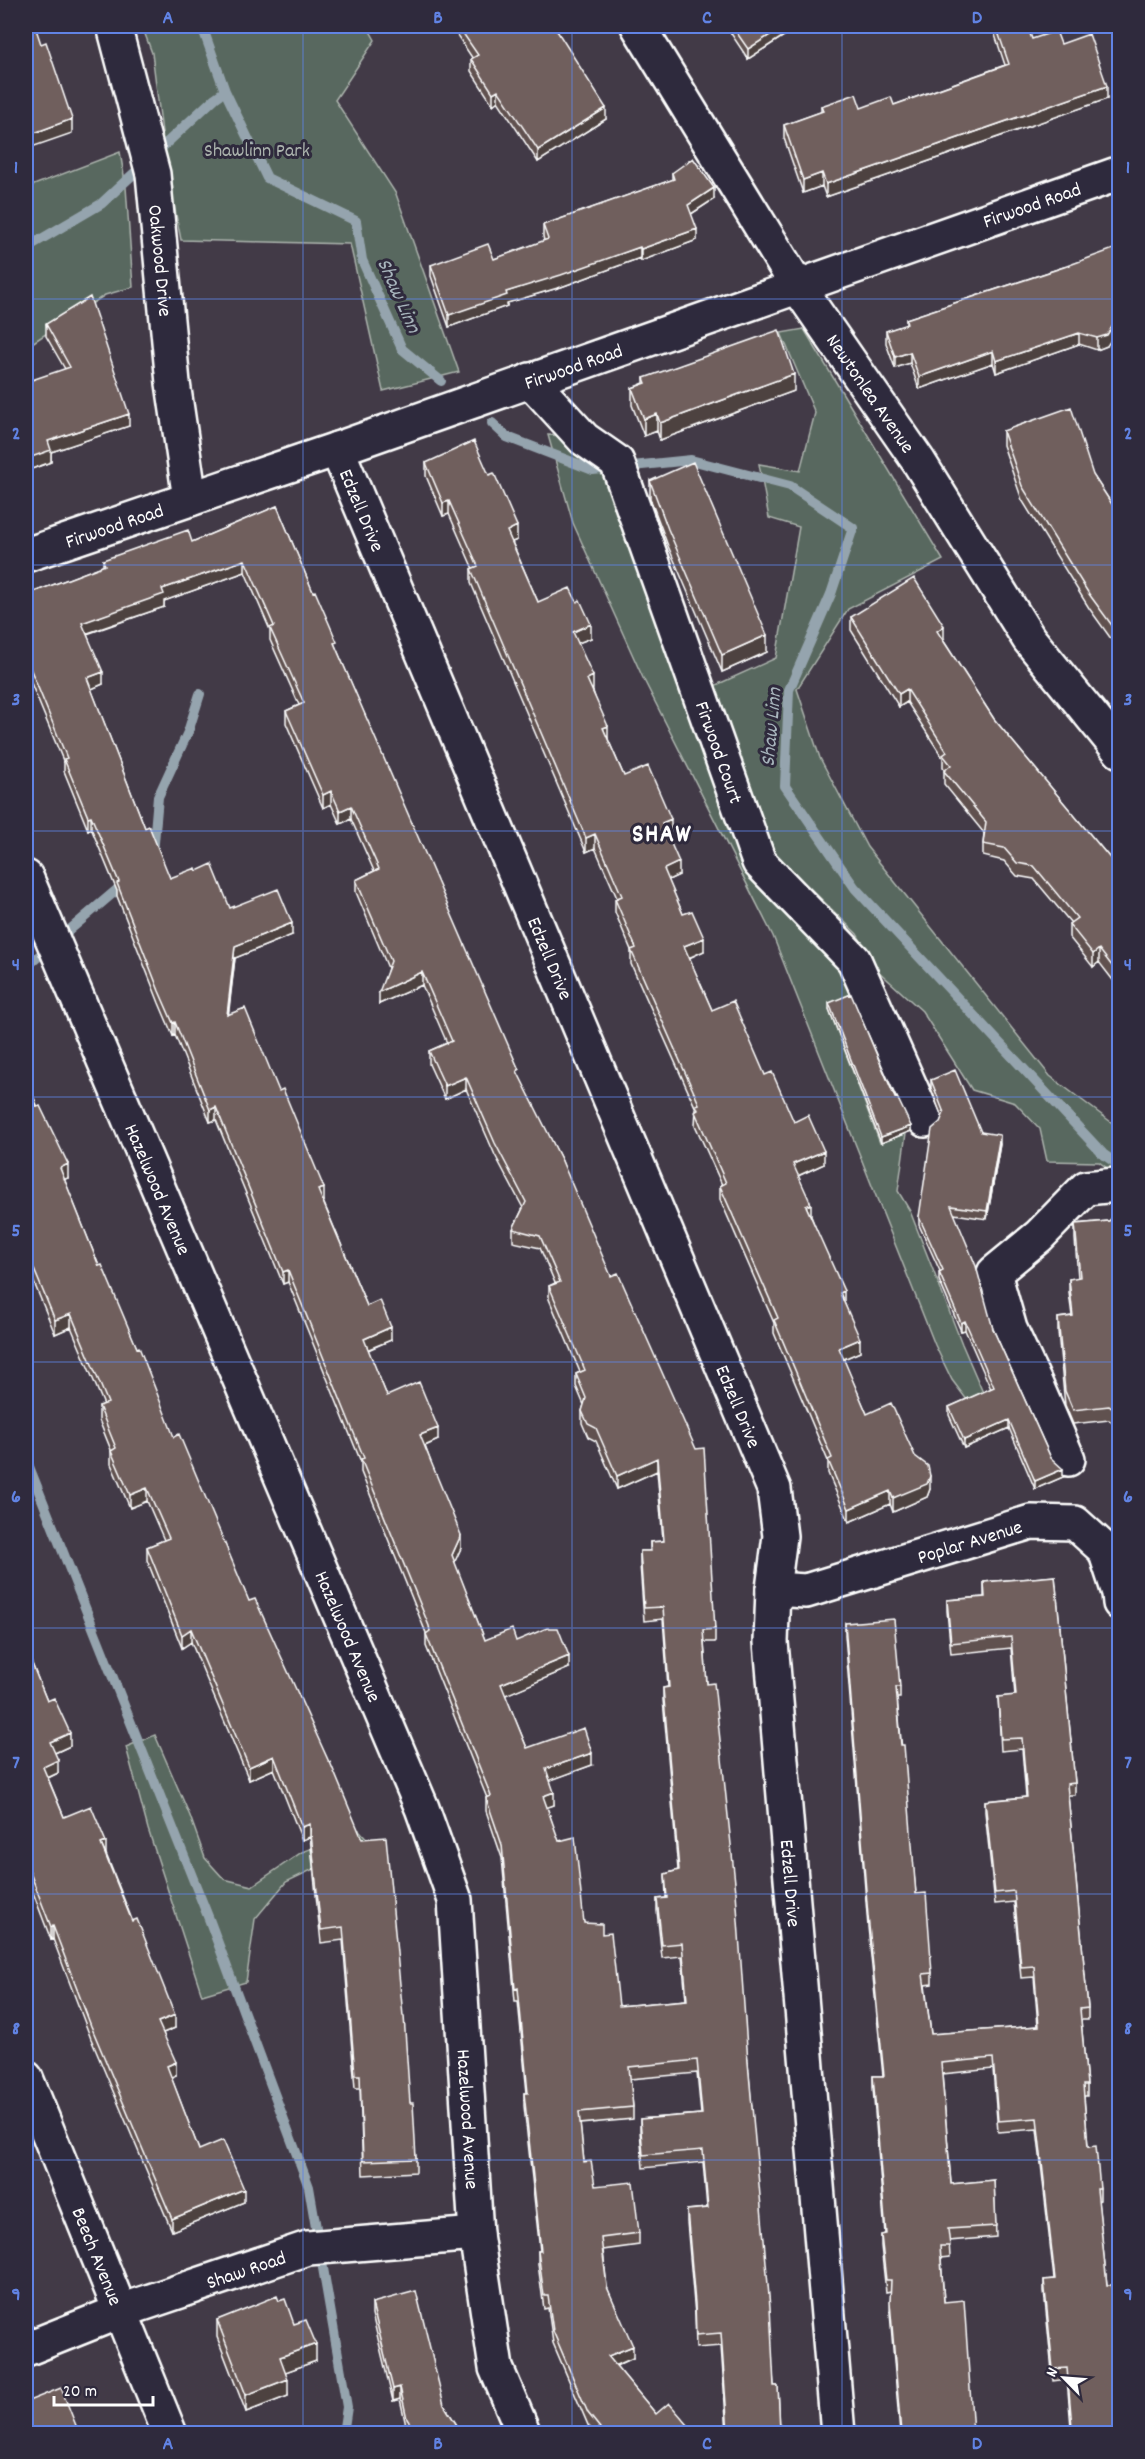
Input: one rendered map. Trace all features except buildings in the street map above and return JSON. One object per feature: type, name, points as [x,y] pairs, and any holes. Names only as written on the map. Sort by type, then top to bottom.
[{"type":"street","name":"Oakwood Drive","points":[[114,26],[153,174],[173,383],[190,499]]},
{"type":"street","name":"Newtonlea Avenue","points":[[638,26],[798,287],[920,462],[1029,639],[1119,751]]},
{"type":"street","name":"Firwood Road","points":[[26,555],[337,449],[1119,173]]},
{"type":"street","name":"Firwood Court","points":[[530,380],[584,439],[617,462],[759,862],[854,960],[925,1120]]},
{"type":"street","name":"Edzell Drive","points":[[337,449],[774,1489],[780,1536],[773,1589],[771,1642],[838,2433]]},
{"type":"street","name":"Hazelwood Avenue","points":[[26,877],[422,1808],[455,1900],[476,2234],[496,2368],[524,2433]]},
{"type":"street","points":[[1068,1458],[1010,1329],[994,1273],[1040,1236],[1086,1188],[1116,1185],[1119,1187]]},
{"type":"street","name":"Poplar Avenue","points":[[773,1589],[806,1591],[1031,1522],[1075,1523],[1105,1550],[1119,1593],[1119,1603]]},
{"type":"street","name":"Beech Avenue","points":[[26,2078],[171,2433]]},
{"type":"street","name":"Shaw Road","points":[[26,2349],[121,2311],[308,2248],[476,2234]]},
{"type":"green space","name":"Shawlinn Park","points":[[142,26],[367,26],[375,40],[335,100],[396,194],[459,372],[383,391],[350,244],[181,240],[166,164],[152,53]]},
{"type":"green space","points":[[120,152],[126,187],[133,287],[105,295],[26,347],[26,188]]},
{"type":"green space","points":[[804,329],[943,560],[848,609],[797,689],[820,758],[867,847],[1050,1076],[1119,1128],[1119,1177],[1099,1162],[1047,1161],[1040,1129],[1015,1103],[972,1090],[922,1011],[877,970],[857,934],[772,851],[714,686],[776,658],[799,527],[769,518],[759,464],[800,471],[815,413],[781,333]]},
{"type":"green space","points":[[548,435],[566,436],[609,482],[750,869],[837,956],[855,999],[829,1009],[880,1143],[906,1133],[898,1191],[910,1211],[984,1395],[967,1400],[952,1380],[935,1345],[773,936],[643,678],[573,523]]},
{"type":"green space","points":[[155,1735],[190,1816],[205,1858],[224,1879],[252,1886],[302,1852],[359,1830],[370,1842],[286,1882],[255,1919],[246,1982],[202,1995],[148,1829],[126,1747]]},
{"type":"waterway","name":"Shaw Linn","points":[[202,26],[225,91],[267,178],[356,221],[362,260],[402,349],[441,381]]},
{"type":"waterway","points":[[26,248],[101,204],[225,91]]},
{"type":"waterway","name":"Shaw Linn","points":[[492,423],[507,437],[593,470],[691,460],[790,486],[853,528],[831,594],[789,690],[785,786],[855,888],[1103,1154],[1120,1166]]},
{"type":"waterway","points":[[153,854],[158,797],[188,732],[200,694]]},
{"type":"waterway","points":[[26,967],[126,882]]},
{"type":"waterway","points":[[26,1459],[209,1919],[309,2187],[347,2407],[343,2434]]},
{"type":"district","name":"SHAW","points":[[662,832]]}]
